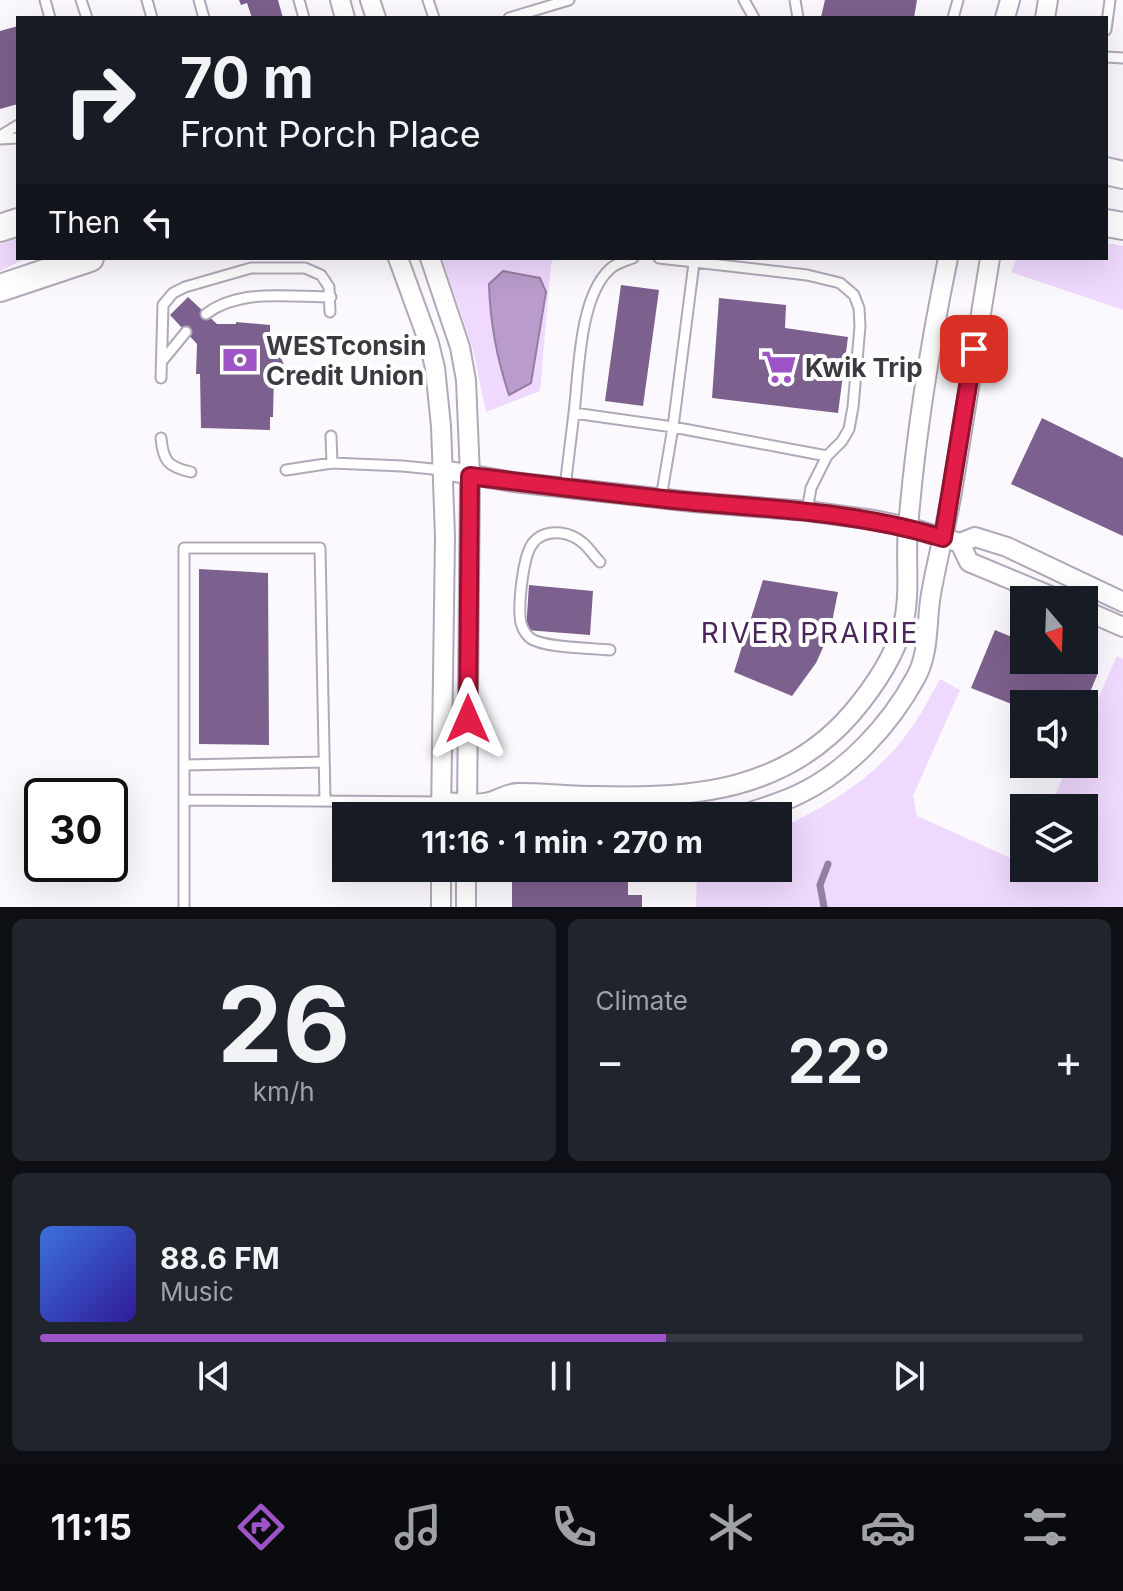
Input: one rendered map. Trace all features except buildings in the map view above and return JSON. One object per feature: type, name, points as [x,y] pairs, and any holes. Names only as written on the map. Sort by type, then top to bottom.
[{"type":"main road","points":[[0,288],[84,260]]},
{"type":"street","points":[[399,260],[432,356],[441,426],[445,537],[441,802]]},
{"type":"street","points":[[431,260],[460,347],[466,380],[470,476],[467,802]]},
{"type":"street","points":[[490,802],[513,793],[648,797],[699,793],[754,780],[822,744],[866,697],[893,652],[903,625],[908,527],[922,405],[948,260]]},
{"type":"street","points":[[778,802],[798,795],[848,762],[902,701],[918,673],[926,652],[931,597],[951,540],[990,260]]},
{"type":"street","points":[[443,470],[470,476],[874,520],[951,540],[975,537],[993,542],[1123,602]]},
{"type":"street","points":[[951,540],[969,562],[1026,586]]},
{"type":"street","points":[[1098,616],[1123,627]]},
{"type":"street","points":[[441,882],[441,907]]},
{"type":"street","points":[[466,882],[466,907]]},
{"type":"lane","points":[[516,16],[569,0]]},
{"type":"lane","points":[[565,487],[583,331],[591,298],[613,266],[628,260]]},
{"type":"lane","points":[[673,260],[807,275],[840,283],[854,295],[859,308],[860,326],[849,429],[827,456],[811,488],[807,511]]},
{"type":"lane","points":[[661,498],[694,263]]},
{"type":"lane","points":[[161,378],[163,305],[173,293],[185,287],[251,268],[305,268],[321,275],[329,287],[330,312]]},
{"type":"lane","points":[[206,314],[229,302],[253,297],[331,297]]},
{"type":"lane","points":[[163,360],[186,332]]},
{"type":"lane","points":[[574,413],[673,427],[827,456]]},
{"type":"lane","points":[[331,436],[332,463]]},
{"type":"lane","points":[[161,438],[163,455],[169,463],[179,470],[191,472]]},
{"type":"lane","points":[[286,470],[332,463],[443,470]]},
{"type":"lane","points":[[600,562],[571,535],[543,534],[534,540],[527,551],[520,616],[523,629],[538,643],[610,650]]},
{"type":"lane","points":[[184,907],[184,548],[320,548],[325,801]]},
{"type":"lane","points":[[185,765],[324,762]]},
{"type":"lane","points":[[185,800],[340,802]]},
{"type":"shaded area","points":[[16,239],[16,260],[23,260],[0,271],[0,244]]},
{"type":"shaded area","points":[[1108,243],[1123,246],[1123,310],[1011,272],[1016,260],[1108,260]]},
{"type":"shaded area","points":[[443,260],[553,260],[540,391],[486,412],[472,346]]},
{"type":"shaded area","points":[[503,271],[540,278],[546,292],[531,383],[509,395],[495,341],[489,284]]},
{"type":"shaded area","points":[[1117,656],[1123,659],[1123,907],[696,907],[697,882],[792,882],[792,822],[860,782],[888,757],[922,712],[940,679],[960,690],[913,796],[917,816],[1010,858],[1010,882],[1098,882],[1098,794],[1055,794],[1063,778],[1098,778],[1098,699]]},
{"type":"waterway","points":[[824,907],[820,885],[828,864]]},
{"type":"place","name":"WESTconsin Credit Union","points":[[240,360]]},
{"type":"place","name":"Kwik Trip","points":[[779,367]]},
{"type":"district","name":"RIVER PRAIRIE","points":[[810,633]]},
{"type":"route","points":[[468,719],[470,476],[807,511],[874,520],[943,538],[974,349]]}]
